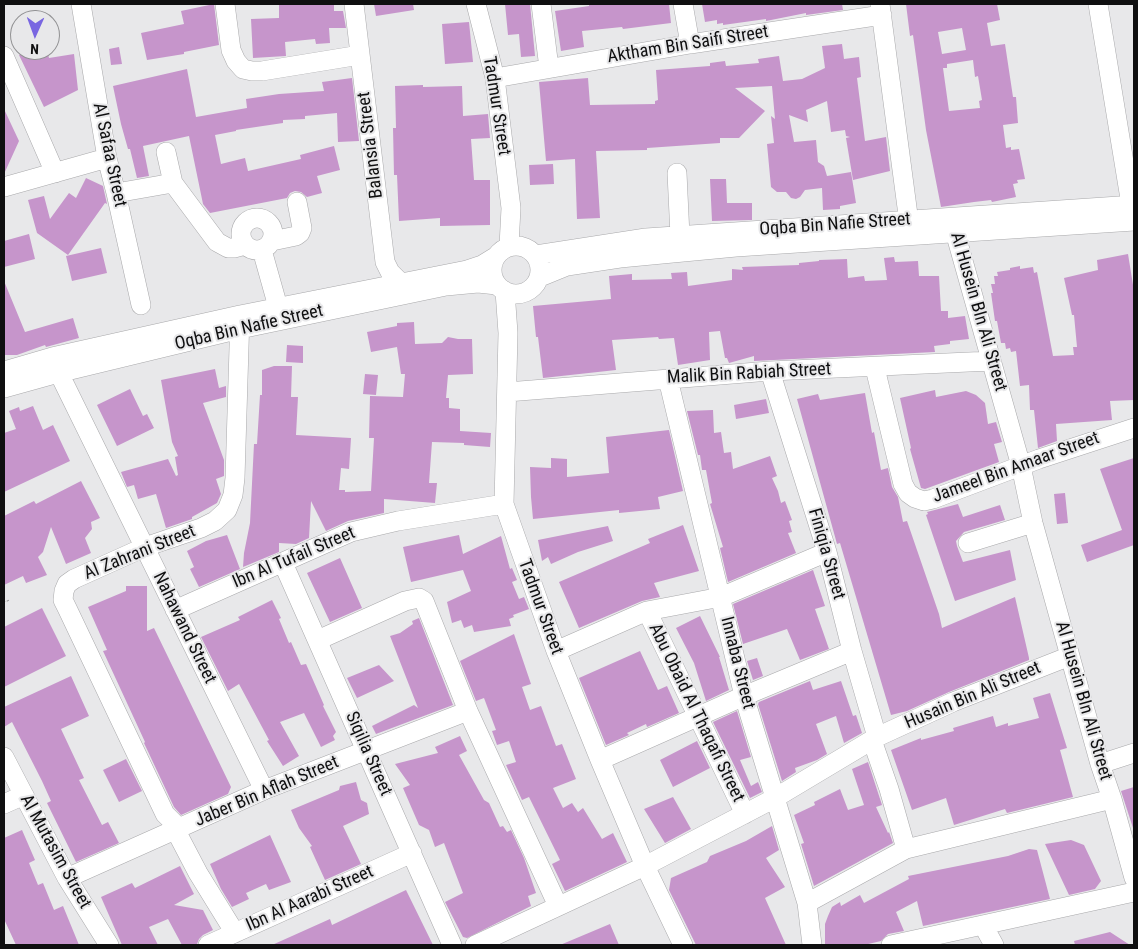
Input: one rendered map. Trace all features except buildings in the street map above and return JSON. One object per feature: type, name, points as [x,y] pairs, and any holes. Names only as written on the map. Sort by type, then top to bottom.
[{"type":"street","name":"Al Safaa Street","points":[[81,4],[107,158],[141,305]]},
{"type":"street","points":[[225,4],[231,50],[242,69],[252,72],[262,71],[360,55]]},
{"type":"street","name":"Balansia Street","points":[[354,4],[385,262],[390,272],[400,282]]},
{"type":"street","name":"Tadmur Street","points":[[476,4],[494,78],[516,251]]},
{"type":"street","points":[[541,4],[549,68]]},
{"type":"street","points":[[683,4],[690,44]]},
{"type":"street","points":[[1098,4],[1133,213]]},
{"type":"street","points":[[881,9],[910,228]]},
{"type":"street","name":"Aktham Bin Saifi Street","points":[[494,78],[881,9]]},
{"type":"street","points":[[4,56],[55,173]]},
{"type":"street","points":[[166,152],[173,183],[217,242],[228,248],[260,245],[296,236],[302,228],[297,202]]},
{"type":"street","points":[[4,187],[107,158]]},
{"type":"street","points":[[676,173],[680,236]]},
{"type":"street","points":[[116,193],[173,183]]},
{"type":"street","name":"Oqba Bin Nafie Street","points":[[240,322],[278,307],[467,270],[516,251],[646,238],[910,228],[1133,213]]},
{"type":"street","name":"Al Husein BIn Ali Street","points":[[953,225],[1021,466],[1033,523],[1100,764],[1112,798],[1134,878]]},
{"type":"street","name":"Oqba Bin Nafie Street","points":[[540,278],[567,266],[610,259],[910,228]]},
{"type":"street","points":[[260,245],[278,307]]},
{"type":"street","points":[[516,251],[540,262],[540,278],[526,292],[515,294],[501,288],[492,271],[492,264],[516,251]]},
{"type":"street","name":"Oqba Bin Nafie Street","points":[[4,370],[55,365],[240,322],[446,286],[478,283],[501,288]]},
{"type":"street","name":"Tadmur Street","points":[[501,288],[508,333],[504,504],[556,651],[600,760],[645,866],[683,945]]},
{"type":"street","name":"Tadmur Street","points":[[508,333],[526,292]]},
{"type":"street","name":"Al Zahrani Street","points":[[178,830],[165,814],[63,600],[64,591],[74,579],[145,547],[200,528],[215,521],[227,510],[233,495],[235,478],[240,322]]},
{"type":"street","name":"Malik Bin Rabiah Street","points":[[507,392],[770,372],[991,361]]},
{"type":"street","name":"Oqba Bin Nafie Street","points":[[4,388],[55,365]]},
{"type":"street","name":"Nahawand Street","points":[[55,365],[264,790]]},
{"type":"street","name":"Jameel Bin Amaar Street","points":[[875,368],[903,484],[915,498],[924,501],[1073,447],[1134,428]]},
{"type":"street","name":"Finiqia Street","points":[[770,372],[827,552],[874,738],[906,849]]},
{"type":"street","name":"Innaba Street","points":[[668,379],[744,696],[807,903],[812,945]]},
{"type":"street","name":"Ibn Al Tufail Street","points":[[175,610],[351,532],[398,520],[504,504]]},
{"type":"street","points":[[968,543],[1033,523]]},
{"type":"street","points":[[556,651],[647,611],[721,597],[827,552]]},
{"type":"street","name":"Siqilia Street","points":[[282,563],[318,640],[452,945]]},
{"type":"street","points":[[318,640],[405,601],[418,598],[424,601],[468,711],[558,906]]},
{"type":"street","name":"Abu Obaid Al Thaqafi Street","points":[[647,611],[745,814]]},
{"type":"street","points":[[600,760],[744,696],[852,651]]},
{"type":"street","name":"Husain Bin Ali Street","points":[[776,798],[874,738],[953,702],[1070,656]]},
{"type":"street","name":"Jaber Bin Aflah Street","points":[[67,878],[264,790],[468,711]]},
{"type":"street","points":[[1100,764],[1134,753]]},
{"type":"street","name":"Al Mutasim Street","points":[[4,757],[67,878],[109,945]]},
{"type":"street","points":[[4,804],[24,795]]},
{"type":"street","points":[[475,945],[645,866],[776,798]]},
{"type":"street","points":[[807,903],[906,849],[1112,798]]},
{"type":"street","points":[[178,830],[198,873],[235,933]]},
{"type":"street","name":"Ibn Al Aarabi Street","points":[[208,945],[412,853]]},
{"type":"street","points":[[891,945],[1134,892]]},
{"type":"street","points":[[982,925],[994,945]]},
{"type":"path","points":[[4,601],[7,599],[9,603]]}]
